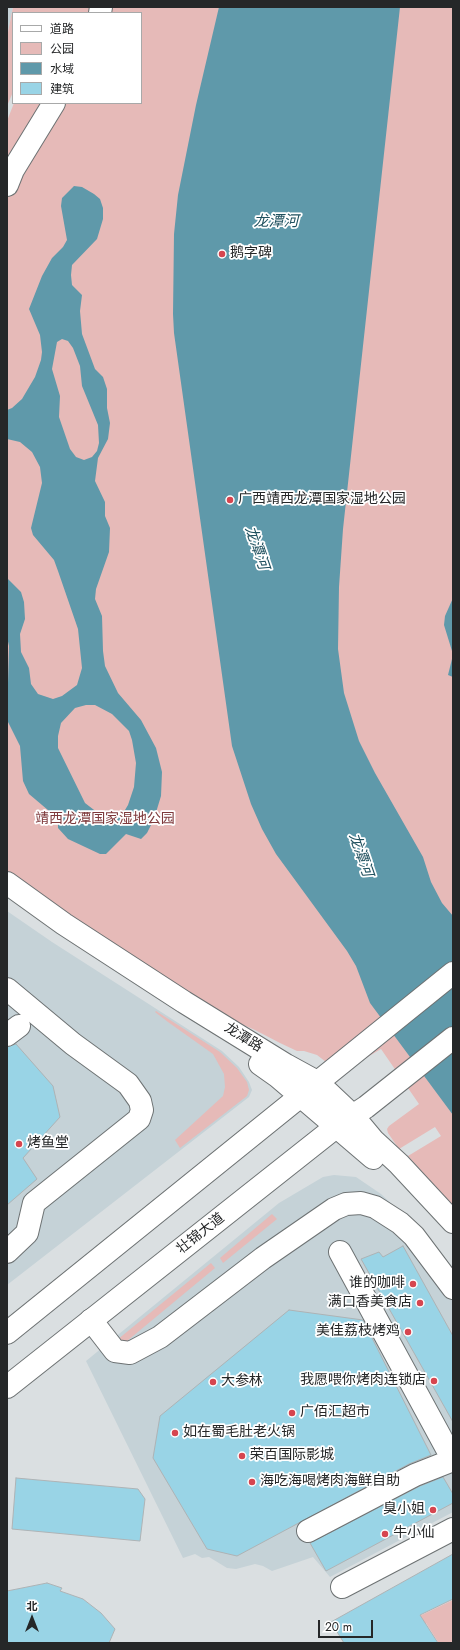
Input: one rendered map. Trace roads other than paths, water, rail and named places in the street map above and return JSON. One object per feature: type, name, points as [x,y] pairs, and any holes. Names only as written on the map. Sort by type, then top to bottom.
[{"type":"main road","points":[[7,185],[13,170],[53,104]]},
{"type":"main road","name":"龙潭路","points":[[7,883],[64,924],[184,1002],[286,1065],[317,1082],[345,1121],[453,1238]]},
{"type":"main road","name":"龙潭路","points":[[7,897],[277,1076],[300,1096],[345,1121],[373,1140],[453,1222]]},
{"type":"main road","points":[[7,1333],[317,1082],[362,1048],[453,973]]},
{"type":"main road","points":[[7,989],[73,1044],[128,1084],[140,1101],[142,1110],[139,1119],[34,1203],[28,1233],[7,1252]]},
{"type":"main road","name":"壮锦大道","points":[[7,1387],[453,1038]]},
{"type":"main road","points":[[91,1320],[115,1351],[130,1353],[160,1337],[263,1258],[334,1209],[346,1204],[361,1203],[375,1207],[400,1223],[414,1236],[453,1288]]},
{"type":"main road","points":[[308,1531],[415,1475],[453,1460],[340,1252]]},
{"type":"main road","points":[[342,1587],[453,1530]]},
{"type":"water","name":"龙潭河","points":[[219,7],[400,7],[343,529],[339,587],[338,649],[344,693],[359,741],[375,773],[423,857],[431,882],[442,903],[453,916],[453,1115],[370,1003],[356,966],[347,951],[276,854],[262,829],[251,804],[232,746],[174,333],[173,314],[174,234],[178,195],[196,105]]},
{"type":"water","points":[[74,186],[82,187],[100,199],[103,208],[103,219],[97,239],[72,265],[71,275],[72,285],[82,295],[80,311],[82,334],[95,369],[103,377],[107,389],[107,408],[110,423],[108,439],[98,458],[95,481],[105,502],[105,516],[110,528],[109,552],[96,589],[95,599],[102,616],[105,666],[118,693],[141,720],[156,748],[162,772],[161,796],[154,819],[147,833],[141,839],[126,834],[106,854],[100,854],[68,839],[58,828],[58,822],[55,816],[29,794],[23,781],[20,746],[7,720],[9,646],[7,637],[7,578],[21,592],[24,602],[25,619],[20,634],[21,652],[29,668],[31,684],[38,694],[53,699],[62,696],[77,685],[82,668],[78,629],[54,560],[33,535],[31,528],[42,483],[40,467],[32,452],[20,442],[7,439],[7,410],[12,408],[22,399],[35,377],[41,360],[42,352],[40,335],[29,309],[42,276],[52,258],[63,247],[67,240],[61,206],[62,198]],"holes":[[[62,339],[68,341],[73,348],[80,366],[82,386],[98,425],[99,443],[97,451],[92,457],[84,460],[76,457],[70,449],[59,417],[60,396],[52,369],[57,342]],[[86,705],[95,705],[112,714],[129,731],[132,740],[136,763],[134,787],[125,810],[117,814],[109,815],[98,813],[85,803],[58,748],[58,736],[61,723],[75,708]]]},
{"type":"water","points":[[453,598],[453,677],[448,675],[452,659],[452,651],[444,625],[445,616]]},
{"type":"place","name":"鹅字碑","points":[[222,254]]},
{"type":"place","name":"广西靖西龙潭国家湿地公园","points":[[230,500]]},
{"type":"place","name":"烤鱼堂","points":[[19,1144]]},
{"type":"place","name":"谁的咖啡","points":[[413,1284]]},
{"type":"place","name":"满口香美食店","points":[[420,1303]]},
{"type":"place","name":"美佳荔枝烤鸡","points":[[408,1332]]},
{"type":"place","name":"我愿喂你烤肉连锁店","points":[[434,1381]]},
{"type":"place","name":"大参林","points":[[213,1382]]},
{"type":"place","name":"广佰汇超市","points":[[292,1413]]},
{"type":"place","name":"如在蜀毛肚老火锅","points":[[175,1433]]},
{"type":"place","name":"荣百国际影城","points":[[242,1456]]},
{"type":"place","name":"海吃海喝烤肉海鲜自助","points":[[252,1482]]},
{"type":"place","name":"臭小姐","points":[[433,1510]]},
{"type":"place","name":"牛小仙","points":[[385,1534]]},
{"type":"park label","name":"靖西龙潭国家湿地公园","points":[[105,820]]}]
